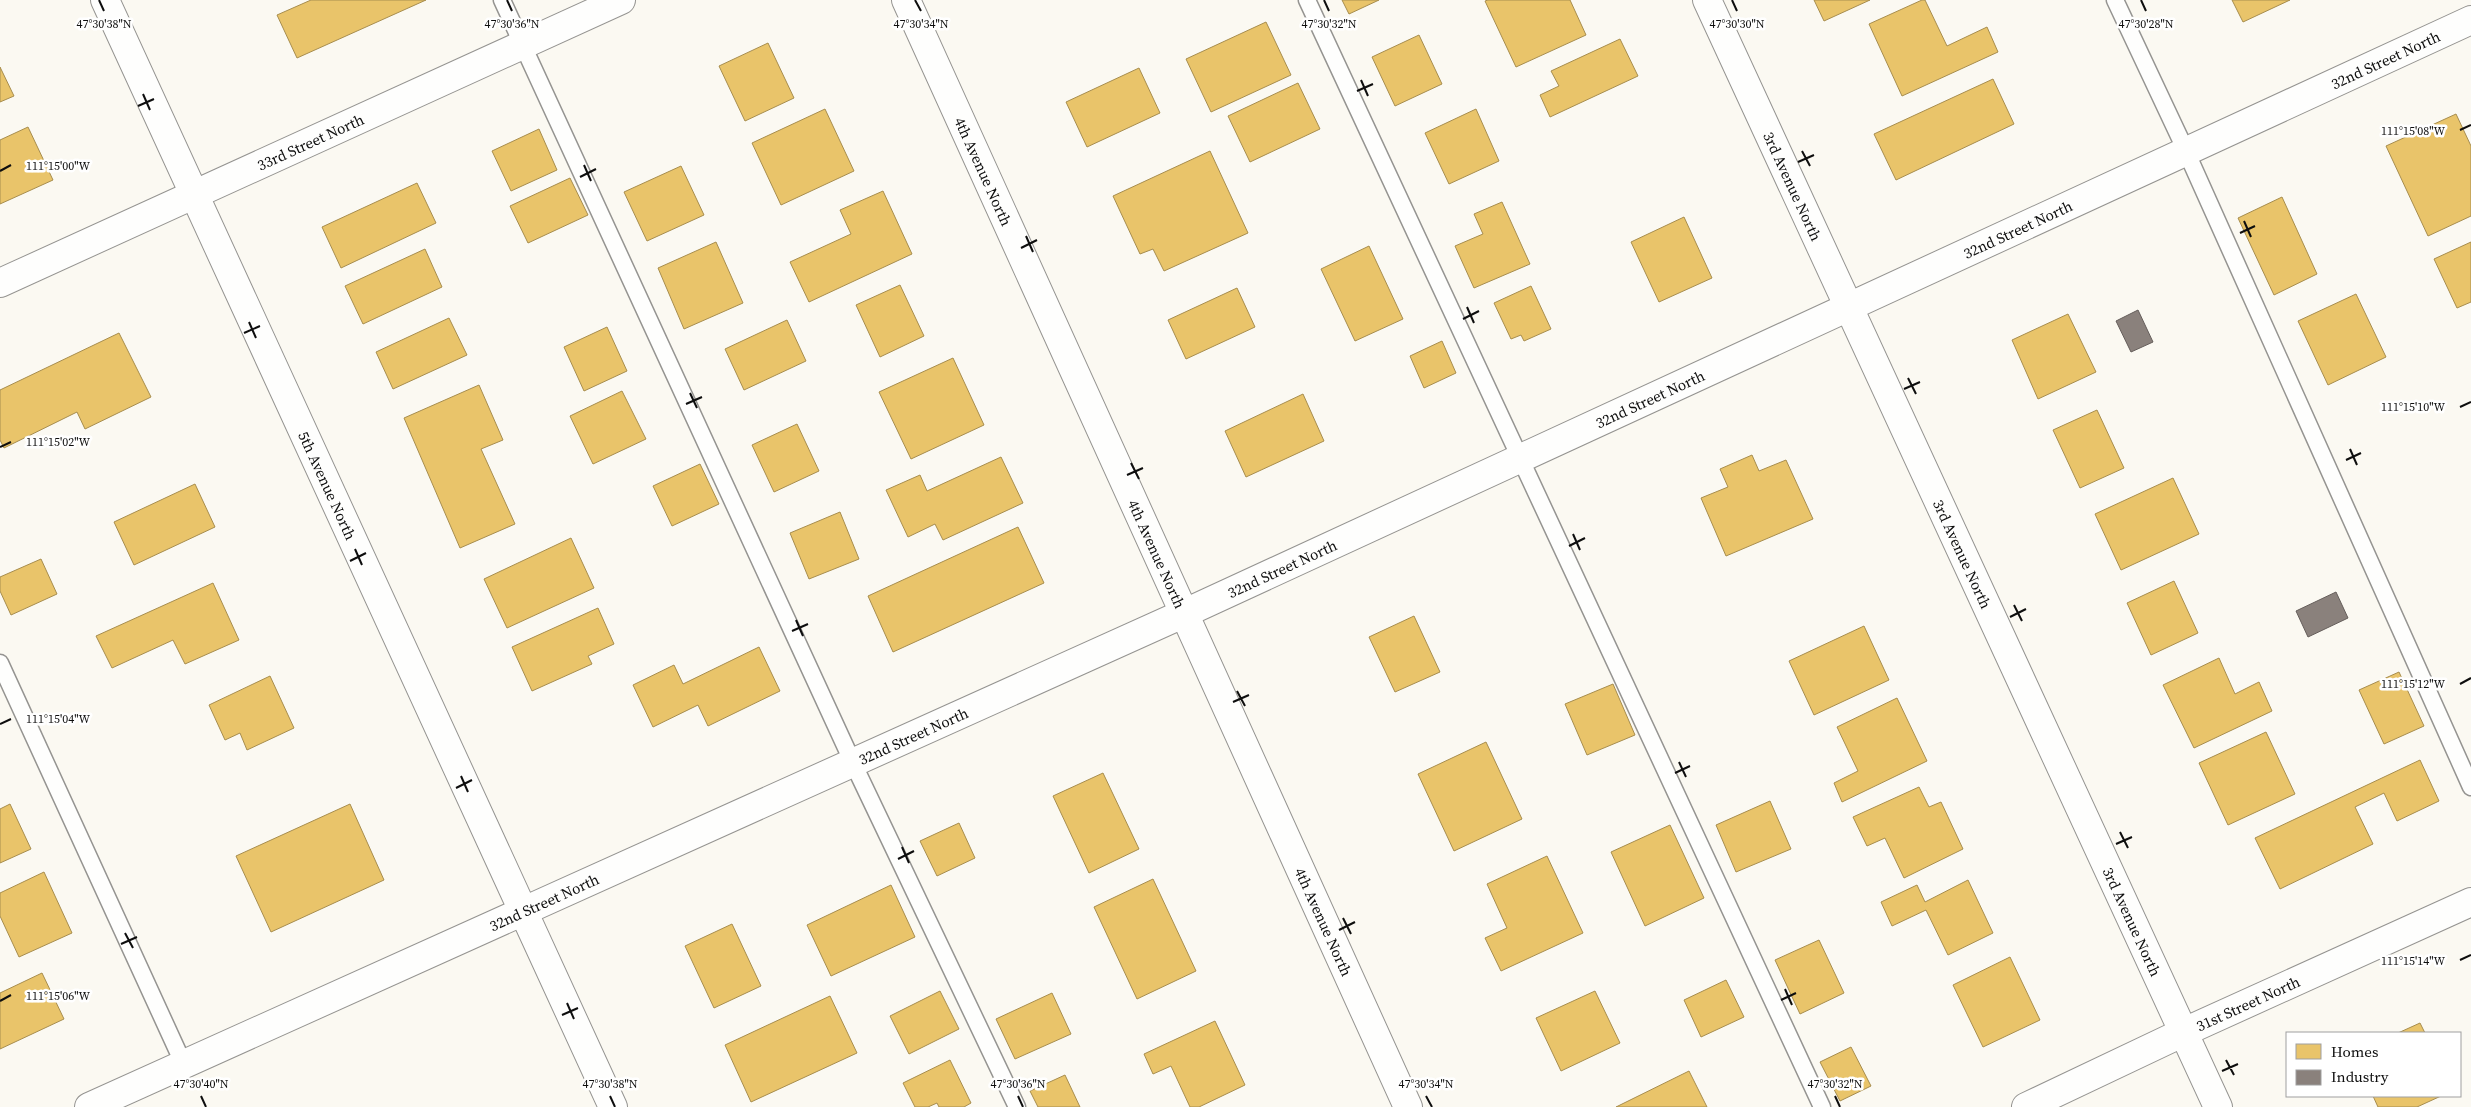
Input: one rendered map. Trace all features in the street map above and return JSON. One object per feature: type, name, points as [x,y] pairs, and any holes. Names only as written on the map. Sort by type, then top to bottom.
[{"type":"street","name":"5th Avenue North","points":[[105,0],[613,1107]]},
{"type":"street","name":"33rd Street North","points":[[0,283],[621,0]]},
{"type":"street","name":"4th Avenue North","points":[[906,0],[1408,1107]]},
{"type":"street","name":"3rd Avenue North","points":[[1706,0],[2218,1107]]},
{"type":"street","name":"32nd Street North","points":[[89,1107],[1185,613],[2471,20]]},
{"type":"street","name":"31st Street North","points":[[2026,1107],[2184,1032],[2471,902]]},
{"type":"lane","points":[[502,0],[853,763],[1018,1107]]},
{"type":"lane","points":[[1307,0],[1822,1107]]},
{"type":"lane","points":[[2115,0],[2186,151],[2471,787]]},
{"type":"lane","points":[[0,663],[184,1065]]},
{"type":"building: Homes","points":[[311,0],[426,0],[297,58],[277,15]]},
{"type":"building: Homes","points":[[1342,0],[1379,0],[1349,14]]},
{"type":"building: Homes","points":[[1570,0],[1586,35],[1516,67],[1485,1]]},
{"type":"building: Homes","points":[[1814,0],[1870,0],[1824,21]]},
{"type":"building: Homes","points":[[1925,0],[1947,46],[1987,27],[1998,52],[1902,96],[1869,24]]},
{"type":"building: Homes","points":[[2232,0],[2290,0],[2243,22]]},
{"type":"building: Homes","points":[[1266,22],[1291,75],[1211,112],[1186,59]]},
{"type":"building: Homes","points":[[1419,35],[1442,84],[1395,106],[1372,57]]},
{"type":"building: Homes","points":[[1620,39],[1638,76],[1550,117],[1540,95],[1559,86],[1551,71]]},
{"type":"building: Homes","points":[[768,43],[794,98],[745,121],[719,66]]},
{"type":"building: Homes","points":[[0,67],[14,96],[0,102]]},
{"type":"building: Homes","points":[[1139,68],[1160,113],[1087,147],[1066,102]]},
{"type":"building: Homes","points":[[1993,79],[2014,124],[1896,180],[1874,134]]},
{"type":"building: Homes","points":[[1298,83],[1320,129],[1250,162],[1228,116]]},
{"type":"building: Homes","points":[[825,109],[854,171],[781,205],[752,143]]},
{"type":"building: Homes","points":[[1476,109],[1499,161],[1449,184],[1425,133]]},
{"type":"building: Homes","points":[[2456,114],[2471,146],[2471,216],[2428,236],[2386,146]]},
{"type":"building: Homes","points":[[28,127],[53,180],[0,204],[0,140]]},
{"type":"building: Homes","points":[[539,129],[557,170],[511,191],[492,151]]},
{"type":"building: Homes","points":[[1210,151],[1248,233],[1164,271],[1153,249],[1140,254],[1113,196]]},
{"type":"building: Homes","points":[[681,166],[704,215],[647,241],[624,192]]},
{"type":"building: Homes","points":[[570,178],[588,215],[528,243],[510,206]]},
{"type":"building: Homes","points":[[417,183],[436,223],[341,268],[322,227]]},
{"type":"building: Homes","points":[[883,191],[912,254],[809,302],[790,262],[851,234],[840,210]]},
{"type":"building: Homes","points":[[2282,197],[2317,274],[2274,295],[2238,218]]},
{"type":"building: Homes","points":[[1502,202],[1530,264],[1474,288],[1455,246],[1483,234],[1474,214]]},
{"type":"building: Homes","points":[[1684,217],[1712,278],[1659,302],[1631,242]]},
{"type":"building: Homes","points":[[716,242],[743,303],[684,329],[658,268]]},
{"type":"building: Homes","points":[[2471,242],[2471,302],[2457,308],[2434,259]]},
{"type":"building: Homes","points":[[1369,246],[1403,319],[1355,341],[1321,269]]},
{"type":"building: Homes","points":[[425,249],[442,287],[363,324],[345,286]]},
{"type":"building: Homes","points":[[900,285],[924,336],[880,357],[856,305]]},
{"type":"building: Homes","points":[[1531,286],[1551,329],[1524,341],[1521,335],[1511,339],[1494,303]]},
{"type":"building: Homes","points":[[1237,288],[1255,327],[1186,359],[1168,320]]},
{"type":"building: Homes","points":[[2356,294],[2386,357],[2328,385],[2298,321]]},
{"type":"building: Homes","points":[[2068,314],[2096,372],[2038,399],[2012,340]]},
{"type":"building: Homes","points":[[449,318],[467,355],[393,389],[376,352]]},
{"type":"building: Homes","points":[[787,320],[806,361],[744,390],[725,349]]},
{"type":"building: Homes","points":[[607,327],[627,371],[584,391],[564,347]]},
{"type":"building: Homes","points":[[119,333],[151,397],[85,429],[77,412],[4,448],[0,440],[0,390]]},
{"type":"building: Homes","points":[[1442,341],[1456,373],[1424,388],[1410,356]]},
{"type":"building: Homes","points":[[953,358],[984,425],[911,459],[879,392]]},
{"type":"building: Homes","points":[[479,385],[503,440],[481,449],[515,524],[460,548],[404,418]]},
{"type":"building: Homes","points":[[622,391],[646,439],[593,464],[570,416]]},
{"type":"building: Homes","points":[[1303,394],[1324,441],[1246,477],[1225,431]]},
{"type":"building: Homes","points":[[2097,410],[2124,468],[2080,488],[2053,430]]},
{"type":"building: Homes","points":[[797,424],[819,471],[774,492],[752,445]]},
{"type":"building: Homes","points":[[1752,455],[1759,471],[1786,460],[1813,519],[1726,556],[1701,498],[1728,487],[1720,469]]},
{"type":"building: Homes","points":[[1001,457],[1023,503],[943,540],[935,524],[908,537],[886,490],[920,475],[927,491]]},
{"type":"building: Homes","points":[[700,464],[719,504],[672,526],[653,486]]},
{"type":"building: Homes","points":[[2173,478],[2199,534],[2121,570],[2095,514]]},
{"type":"building: Homes","points":[[195,484],[215,527],[134,565],[114,522]]},
{"type":"building: Homes","points":[[840,512],[859,559],[809,579],[790,533]]},
{"type":"building: Homes","points":[[1018,527],[1044,583],[893,652],[868,596]]},
{"type":"building: Homes","points":[[571,538],[594,588],[507,628],[484,579]]},
{"type":"building: Homes","points":[[41,559],[57,594],[11,615],[0,591],[0,577]]},
{"type":"building: Homes","points":[[2174,581],[2198,633],[2151,655],[2127,603]]},
{"type":"building: Homes","points":[[213,583],[239,640],[185,664],[173,640],[112,668],[96,636]]},
{"type":"building: Homes","points":[[598,608],[614,644],[588,656],[592,664],[532,691],[512,647]]},
{"type":"building: Homes","points":[[1414,616],[1440,672],[1395,692],[1369,637]]},
{"type":"building: Homes","points":[[1864,626],[1889,680],[1814,715],[1789,661]]},
{"type":"building: Homes","points":[[759,647],[780,691],[708,726],[698,705],[653,727],[633,685],[674,665],[683,684]]},
{"type":"building: Homes","points":[[2219,658],[2235,694],[2259,682],[2272,711],[2194,748],[2163,685]]},
{"type":"building: Homes","points":[[2399,672],[2424,726],[2384,744],[2359,690]]},
{"type":"building: Homes","points":[[270,676],[294,728],[247,750],[240,733],[225,740],[209,705]]},
{"type":"building: Homes","points":[[1613,684],[1635,735],[1587,755],[1565,704]]},
{"type":"building: Homes","points":[[1897,698],[1927,761],[1842,802],[1834,783],[1858,771],[1837,727]]},
{"type":"building: Homes","points":[[2266,732],[2295,794],[2228,825],[2199,763]]},
{"type":"building: Homes","points":[[1486,742],[1522,819],[1454,851],[1418,774]]},
{"type":"building: Homes","points":[[2420,760],[2439,801],[2397,821],[2384,793],[2355,807],[2373,844],[2280,889],[2255,838]]},
{"type":"building: Homes","points":[[1103,773],[1139,849],[1089,873],[1053,796]]},
{"type":"building: Homes","points":[[1919,787],[1929,807],[1941,802],[1963,849],[1904,878],[1885,838],[1867,846],[1853,817]]},
{"type":"building: Homes","points":[[1770,801],[1791,849],[1736,872],[1716,825]]},
{"type":"building: Homes","points":[[10,804],[31,849],[0,863],[0,809]]},
{"type":"building: Homes","points":[[350,804],[384,880],[271,932],[236,856]]},
{"type":"building: Homes","points":[[959,823],[975,858],[937,876],[920,841]]},
{"type":"building: Homes","points":[[1670,825],[1704,898],[1645,926],[1611,852]]},
{"type":"building: Homes","points":[[1547,856],[1583,933],[1501,971],[1485,938],[1507,928],[1487,884]]},
{"type":"building: Homes","points":[[44,872],[72,933],[19,957],[0,916],[0,893]]},
{"type":"building: Homes","points":[[1153,879],[1196,971],[1137,999],[1094,907]]},
{"type":"building: Homes","points":[[1968,880],[1993,933],[1948,955],[1926,910],[1892,926],[1881,902],[1917,885],[1925,902]]},
{"type":"building: Homes","points":[[891,885],[915,937],[831,976],[807,925]]},
{"type":"building: Homes","points":[[732,924],[761,986],[714,1008],[685,946]]},
{"type":"building: Homes","points":[[1819,940],[1844,993],[1800,1014],[1775,960]]},
{"type":"building: Homes","points":[[2010,957],[2040,1020],[1983,1047],[1953,985]]},
{"type":"building: Homes","points":[[42,973],[64,1019],[0,1049],[0,993]]},
{"type":"building: Homes","points":[[1726,980],[1744,1017],[1701,1037],[1684,1000]]},
{"type":"building: Homes","points":[[940,991],[959,1029],[909,1054],[890,1016]]},
{"type":"building: Homes","points":[[1595,991],[1620,1043],[1561,1071],[1536,1018]]},
{"type":"building: Homes","points":[[1052,993],[1071,1034],[1015,1059],[996,1019]]},
{"type":"building: Homes","points":[[830,996],[857,1053],[751,1102],[725,1045]]},
{"type":"building: Homes","points":[[1215,1021],[1245,1085],[1199,1107],[1190,1107],[1171,1066],[1153,1074],[1144,1054]]},
{"type":"building: Homes","points":[[2420,1023],[2424,1032],[2400,1032]]},
{"type":"building: Homes","points":[[1851,1047],[1871,1086],[1840,1101],[1820,1062]]},
{"type":"building: Homes","points":[[950,1060],[971,1103],[964,1107],[939,1107],[937,1103],[928,1107],[915,1107],[903,1083]]},
{"type":"building: Homes","points":[[1689,1071],[1707,1107],[1616,1107]]},
{"type":"building: Homes","points":[[1065,1075],[1080,1107],[1038,1107],[1030,1091]]},
{"type":"building: Homes","points":[[2373,1097],[2439,1097],[2417,1107],[2378,1107]]},
{"type":"building: Industry","points":[[2138,310],[2153,342],[2131,352],[2116,321]]},
{"type":"building: Industry","points":[[2336,592],[2348,618],[2308,637],[2296,611]]}]
